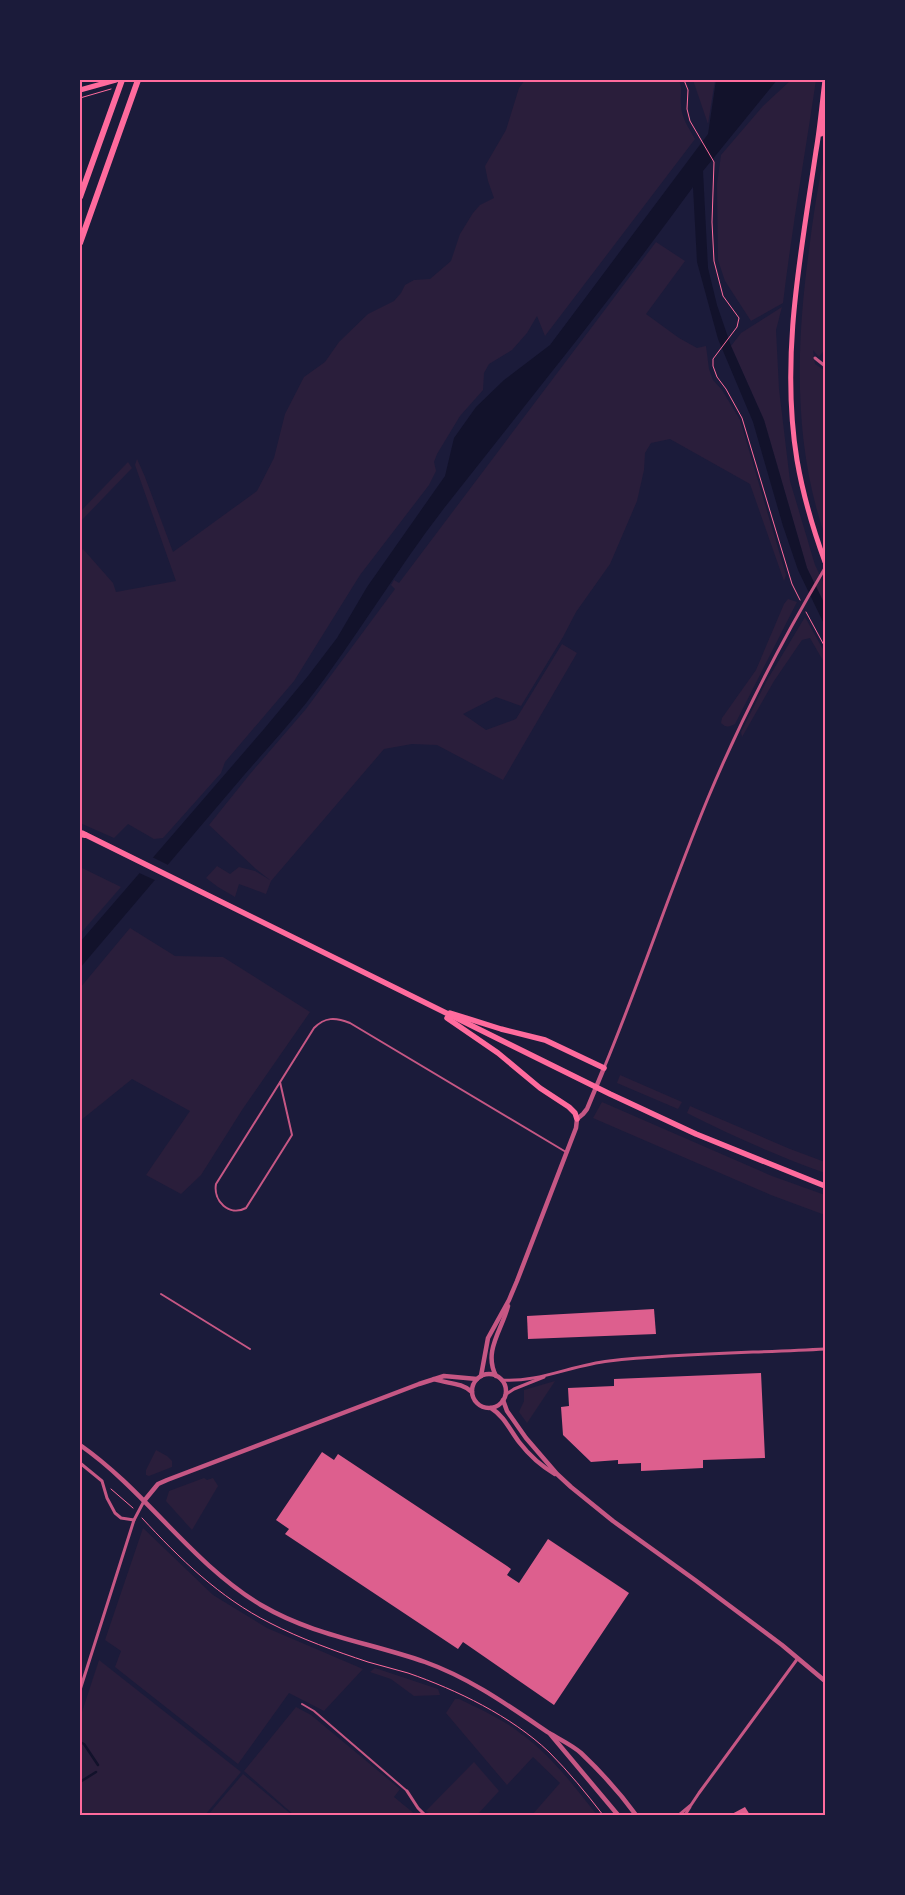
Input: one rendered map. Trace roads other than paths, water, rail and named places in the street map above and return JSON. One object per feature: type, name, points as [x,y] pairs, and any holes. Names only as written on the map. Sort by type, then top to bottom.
[{"type":"highway","points":[[80,197],[122,80]]},
{"type":"highway","points":[[80,243],[137,82]]},
{"type":"highway","points":[[82,834],[582,1081],[696,1134],[825,1186]]},
{"type":"highway","points":[[428,1006],[501,1030],[544,1040],[604,1068]]},
{"type":"highway","points":[[428,1006],[498,1053],[540,1088],[572,1109],[577,1119]]},
{"type":"main road","points":[[80,90],[116,80]]},
{"type":"main road","points":[[824,83],[817,149],[795,288],[791,341],[791,385],[793,429],[802,488],[825,562]]},
{"type":"main road","points":[[817,149],[825,119]]},
{"type":"street","points":[[815,358],[825,366]]},
{"type":"street","points":[[547,1376],[536,1382],[514,1389],[497,1406],[490,1408],[478,1404],[472,1392],[474,1384],[479,1378],[488,1338],[509,1300],[576,1128],[577,1119],[587,1109],[604,1068],[708,799],[734,739],[798,614],[825,568]]},
{"type":"street","points":[[496,1376],[492,1365],[492,1346],[506,1314],[509,1300]]},
{"type":"street","points":[[501,1380],[547,1376],[610,1361],[825,1349]]},
{"type":"street","points":[[80,1690],[134,1520],[144,1501],[158,1484],[434,1379],[444,1376],[479,1378],[489,1374],[496,1376],[505,1385],[504,1397],[509,1414],[557,1474]]},
{"type":"street","points":[[434,1379],[443,1383],[460,1385],[472,1392]]},
{"type":"street","points":[[490,1408],[501,1416],[520,1443],[542,1466],[557,1474],[613,1520],[798,1658],[825,1681]]},
{"type":"street","points":[[80,1445],[110,1468],[200,1558],[239,1590],[261,1605],[321,1632],[408,1656],[441,1668],[495,1697],[579,1751],[612,1785],[636,1815]]},
{"type":"street","points":[[80,1463],[102,1481],[107,1498],[115,1513],[121,1518],[134,1520]]},
{"type":"street","points":[[686,1815],[691,1805],[798,1658]]},
{"type":"street","points":[[548,1732],[618,1815]]},
{"type":"street","points":[[407,1791],[425,1815]]},
{"type":"street","points":[[679,1815],[691,1805]]},
{"type":"lane","points":[[280,1082],[292,1134],[246,1208],[237,1211],[231,1210],[218,1200],[215,1190],[216,1184],[280,1082],[314,1028],[324,1020],[342,1020],[350,1023],[566,1152]]},
{"type":"lane","points":[[161,1294],[250,1349]]},
{"type":"lane","points":[[302,1704],[314,1711],[407,1791]]},
{"type":"waterway","points":[[80,1742],[84,1744],[98,1765]]},
{"type":"waterway","points":[[80,1782],[96,1772]]}]
